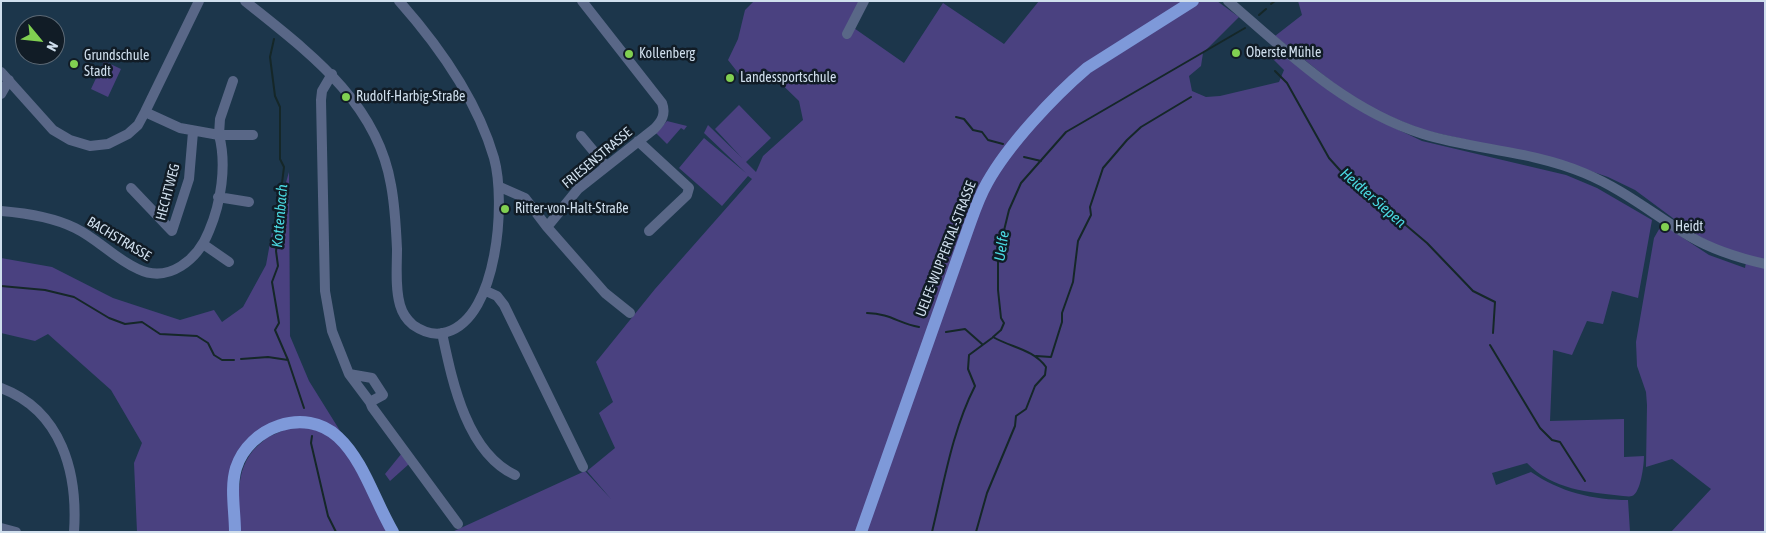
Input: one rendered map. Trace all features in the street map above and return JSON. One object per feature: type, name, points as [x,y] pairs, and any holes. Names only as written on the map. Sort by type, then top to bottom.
[{"type":"main road","name":"UELFE-WUPPERTAL-STRASSE","points":[[861,532],[969,226],[987,182],[1022,136],[1080,74],[1193,1]]},
{"type":"main road","points":[[235,532],[234,482],[237,466],[245,450],[253,441],[269,430],[298,422],[323,427],[344,443],[393,532]]},
{"type":"street","points":[[1,72],[53,130],[63,137],[84,145],[99,145],[117,140],[138,125],[146,112],[199,1]]},
{"type":"street","points":[[245,1],[332,74],[368,119],[388,167],[396,230],[400,304],[413,324],[427,332],[442,333],[458,327],[468,319],[486,291],[495,244],[500,187],[494,158],[474,109],[436,48],[400,1]]},
{"type":"street","name":"FRIESENSTRASSE","points":[[547,227],[578,189],[660,124],[664,111],[662,103],[582,1]]},
{"type":"street","points":[[847,34],[864,1]]},
{"type":"street","points":[[1228,1],[1321,80],[1378,116],[1428,135],[1548,161],[1582,172],[1624,192],[1705,244],[1725,253],[1765,264]]},
{"type":"street","points":[[332,74],[322,91],[325,291],[332,331],[349,374],[458,524]]},
{"type":"street","points":[[1,94],[9,80]]},
{"type":"street","name":"BACHSTRASSE","points":[[1,211],[45,218],[73,227],[98,240],[129,264],[146,272],[162,273],[183,266],[203,244],[213,222],[218,197],[222,157],[219,135],[220,119],[233,81]]},
{"type":"street","points":[[146,112],[167,124],[192,132],[219,135],[253,134]]},
{"type":"street","name":"HECHTWEG","points":[[130,188],[172,231],[189,179],[192,132]]},
{"type":"street","points":[[581,136],[606,166]]},
{"type":"street","points":[[638,142],[689,188],[687,195],[649,231]]},
{"type":"street","points":[[500,187],[525,198],[547,227],[605,293],[630,313]]},
{"type":"street","points":[[218,197],[249,202]]},
{"type":"street","points":[[203,244],[229,262]]},
{"type":"street","points":[[486,291],[497,296],[504,305],[583,467]]},
{"type":"street","points":[[442,333],[450,376],[474,434],[490,455],[515,475]]},
{"type":"street","points":[[349,374],[372,378],[383,395],[370,402]]},
{"type":"street","points":[[1,388],[31,405],[48,423],[61,441],[74,485],[74,532]]},
{"type":"street","points":[[1,528],[16,532]]},
{"type":"shaded area","points":[[754,1],[864,1],[851,26],[904,63],[943,3],[1004,44],[1039,1],[1190,1],[1085,66],[985,184],[856,532],[452,532],[585,471],[611,499],[587,471],[615,448],[599,413],[613,402],[596,362],[655,289],[752,179],[748,176],[722,206],[679,168],[704,138],[746,173],[704,133],[708,125],[742,158],[715,129],[739,105],[771,138],[746,162],[756,172],[763,156],[803,120],[799,101],[767,70],[746,83],[728,60],[738,39],[745,10]]},
{"type":"shaded area","points":[[1201,1],[1217,1],[1239,17],[1203,53],[1201,66],[1189,76],[1192,91],[1206,97],[1220,96],[1279,82],[1284,70],[1273,59],[1280,50],[1378,120],[1422,141],[1566,175],[1597,188],[1652,220],[1638,298],[1612,291],[1603,324],[1587,321],[1572,355],[1553,350],[1550,421],[1624,419],[1624,457],[1644,456],[1638,490],[1631,496],[1584,491],[1548,479],[1527,463],[1492,473],[1496,485],[1531,472],[1553,485],[1577,494],[1615,500],[1628,500],[1630,532],[864,532],[977,210],[1008,156],[1074,83]]},
{"type":"shaded area","points":[[1298,1],[1765,1],[1765,262],[1715,245],[1693,233],[1635,190],[1608,177],[1564,162],[1423,130],[1379,112],[1342,90],[1275,36],[1302,15]]},
{"type":"shaded area","points":[[104,61],[121,69],[108,97],[91,89]]},
{"type":"shaded area","points":[[667,121],[687,126],[684,130],[681,128],[667,144],[656,133]]},
{"type":"shaded area","points":[[289,172],[290,336],[309,381],[342,434],[307,420],[243,448],[233,532],[137,532],[134,463],[142,443],[111,390],[48,334],[35,341],[1,333],[1,258],[52,267],[113,298],[180,320],[214,310],[222,322],[243,307],[266,265],[272,232]]},
{"type":"shaded area","points":[[1662,224],[1709,255],[1745,268],[1746,262],[1765,266],[1765,532],[1671,532],[1711,489],[1672,459],[1646,467],[1646,392],[1637,366],[1636,342],[1654,238]]},
{"type":"shaded area","points":[[301,427],[320,431],[342,444],[390,532],[240,532],[240,483],[246,461],[253,451],[272,433]]},
{"type":"shaded area","points":[[402,453],[409,464],[390,481],[385,474]]},
{"type":"waterway","name":"Uelfe","points":[[1271,4],[1275,1]]},
{"type":"waterway","name":"Uelfe","points":[[1259,15],[1266,9]]},
{"type":"waterway","name":"Uelfe","points":[[976,532],[987,493],[1015,426],[1016,416],[1026,409],[1035,386],[1045,375],[1046,367],[1035,356],[993,337],[1001,330],[1004,323],[1001,318],[998,290],[998,255],[1009,210],[1021,183],[1066,132],[1245,28]]},
{"type":"waterway","name":"Kottenbach","points":[[274,39],[270,57],[275,96],[280,107],[280,159],[284,167],[282,183],[284,203],[276,251],[278,266],[272,282],[279,323],[275,330],[288,360]]},
{"type":"waterway","name":"Heidter Siepen","points":[[1275,71],[1287,83],[1329,158],[1347,178],[1384,204],[1388,210],[1427,243],[1473,291],[1495,302],[1493,333]]},
{"type":"waterway","points":[[1036,356],[1051,357],[1062,322],[1062,313],[1073,282],[1078,241],[1091,215],[1090,207],[1103,168],[1141,127],[1191,97]]},
{"type":"waterway","points":[[956,117],[964,119],[973,130],[982,132],[988,140],[1003,144]]},
{"type":"waterway","points":[[1024,157],[1041,161]]},
{"type":"waterway","points":[[1,286],[45,290],[74,297],[109,318],[125,324],[142,322],[160,334],[197,336],[208,343],[214,355],[222,360],[234,360]]},
{"type":"waterway","points":[[867,313],[882,315],[919,327]]},
{"type":"waterway","points":[[946,332],[965,329],[982,344]]},
{"type":"waterway","points":[[932,532],[954,439],[975,386],[968,369],[969,355],[992,338]]},
{"type":"waterway","name":"Heidter Siepen","points":[[1490,345],[1540,428],[1552,440],[1560,442],[1585,481]]},
{"type":"waterway","name":"Kottenbach","points":[[241,359],[268,357],[288,360],[304,408]]},
{"type":"waterway","points":[[312,436],[311,443],[328,516],[336,532]]},
{"type":"place","name":"Oberste Mühle","points":[[1236,53]]},
{"type":"place","name":"Kollenberg","points":[[629,54]]},
{"type":"place","name":"Grundschule Stadt","points":[[74,64]]},
{"type":"place","name":"Landessportschule","points":[[730,78]]},
{"type":"place","name":"Rudolf-Harbig-Straße","points":[[346,97]]},
{"type":"place","name":"Ritter-von-Halt-Straße","points":[[505,209]]},
{"type":"place","name":"Heidt","points":[[1665,227]]}]
